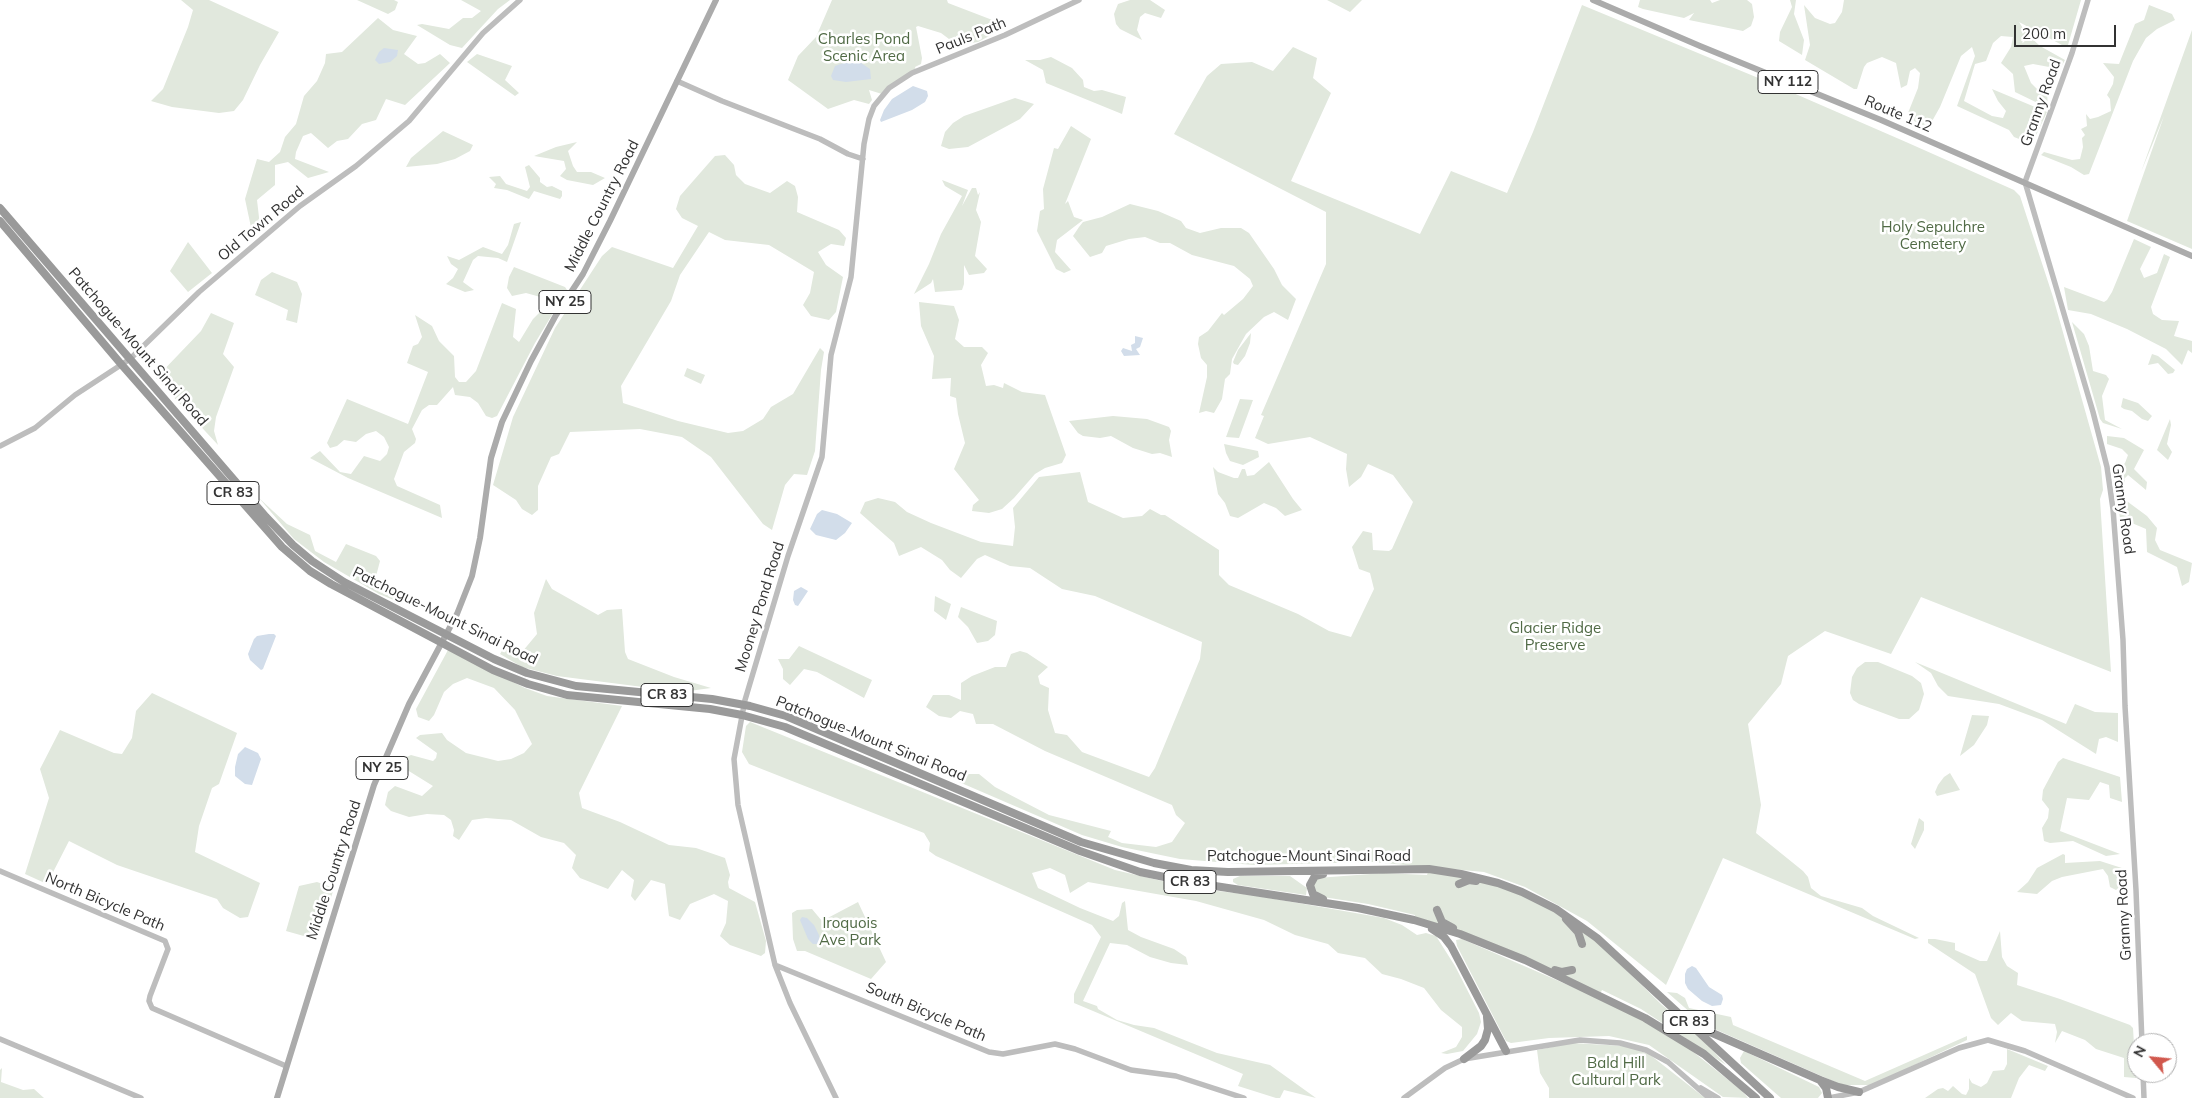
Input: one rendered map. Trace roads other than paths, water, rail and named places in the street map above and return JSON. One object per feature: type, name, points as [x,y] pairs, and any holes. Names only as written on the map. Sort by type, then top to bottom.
[{"type":"highway","name":"Patchogue-Mount Sinai Road","points":[[0,208],[270,522],[302,554],[339,579],[446,634],[516,669],[563,684],[600,690],[700,698],[744,705],[809,725],[1082,842],[1135,859],[1178,868],[1216,872],[1429,870],[1461,874],[1498,883],[1545,903],[1572,919],[1597,938],[1770,1098]]},
{"type":"highway","name":"Patchogue-Mount Sinai Road","points":[[0,221],[121,364],[264,528],[291,556],[336,587],[509,677],[557,693],[587,699],[697,708],[742,715],[815,738],[1074,849],[1122,866],[1176,880],[1358,908],[1414,920],[1478,940],[1525,960],[1645,1018],[1704,1054],[1756,1098]]},
{"type":"highway","points":[[1358,908],[1342,902],[1317,898],[1311,892],[1310,885],[1317,874],[1363,870]]},
{"type":"highway","points":[[1459,884],[1472,880],[1498,883]]},
{"type":"highway","points":[[1545,903],[1573,926],[1582,944]]},
{"type":"highway","points":[[1438,910],[1440,919],[1446,926],[1478,940]]},
{"type":"highway","points":[[1414,920],[1435,930],[1447,940],[1506,1051]]},
{"type":"highway","points":[[1525,960],[1562,972],[1572,970]]},
{"type":"highway","points":[[1658,993],[1706,1030],[1820,1080],[1843,1089],[1859,1092]]},
{"type":"highway","points":[[1464,1059],[1478,1049],[1485,1040],[1488,1026],[1485,1010]]},
{"type":"highway","points":[[1820,1080],[1826,1088],[1829,1098]]},
{"type":"main road","name":"Middle Country Road","points":[[277,1098],[374,785],[409,704],[457,614],[472,576],[480,538],[491,458],[502,422],[556,315],[594,252],[716,0]]},
{"type":"main road","name":"Route 112","points":[[1592,0],[1881,120],[2192,256]]},
{"type":"street","name":"Old Town Road","points":[[0,446],[35,428],[75,395],[130,358],[192,298],[299,207],[356,166],[409,121],[483,33],[520,0]]},
{"type":"street","name":"Pauls Path","points":[[863,159],[869,119],[874,106],[898,80],[912,72],[1005,35],[1079,0]]},
{"type":"street","name":"Granny Road","points":[[2088,0],[2072,53],[2025,182],[2093,412],[2107,467],[2113,505],[2123,640],[2142,1033]]},
{"type":"street","points":[[677,81],[722,101],[820,139],[854,157],[863,159]]},
{"type":"street","name":"Mooney Pond Road","points":[[836,1098],[790,1003],[775,965],[736,788],[734,753],[744,705],[788,556],[822,457],[832,355],[851,277],[863,159]]},
{"type":"street","name":"North Bicycle Path","points":[[0,871],[165,941],[168,949],[150,996],[149,1001],[152,1008],[286,1066]]},
{"type":"street","name":"South Bicycle Path","points":[[775,965],[989,1052],[1003,1054],[1055,1044],[1075,1049],[1131,1070],[1176,1076],[1244,1098]]},
{"type":"street","points":[[0,1039],[141,1098]]},
{"type":"street","points":[[1404,1098],[1445,1068],[1464,1059],[1580,1040],[1628,1044],[1646,1050],[1662,1058],[1709,1098]]},
{"type":"street","points":[[1850,1098],[1859,1092],[1954,1050],[1988,1040],[2025,1051],[2133,1098]]},
{"type":"street","points":[[1687,1079],[1718,1098]]},
{"type":"street","points":[[2143,1083],[2144,1098]]},
{"type":"street","points":[[1829,1098],[1859,1092]]},
{"type":"park label","name":"Charles Pond Scenic Area","points":[[864,48]]},
{"type":"park label","name":"Holy Sepulchre Cemetery","points":[[1933,236]]},
{"type":"park label","name":"Glacier Ridge Preserve","points":[[1555,636]]},
{"type":"park label","name":"Iroquois Ave Park","points":[[850,932]]},
{"type":"park label","name":"Bald Hill Cultural Park","points":[[1616,1072]]}]
